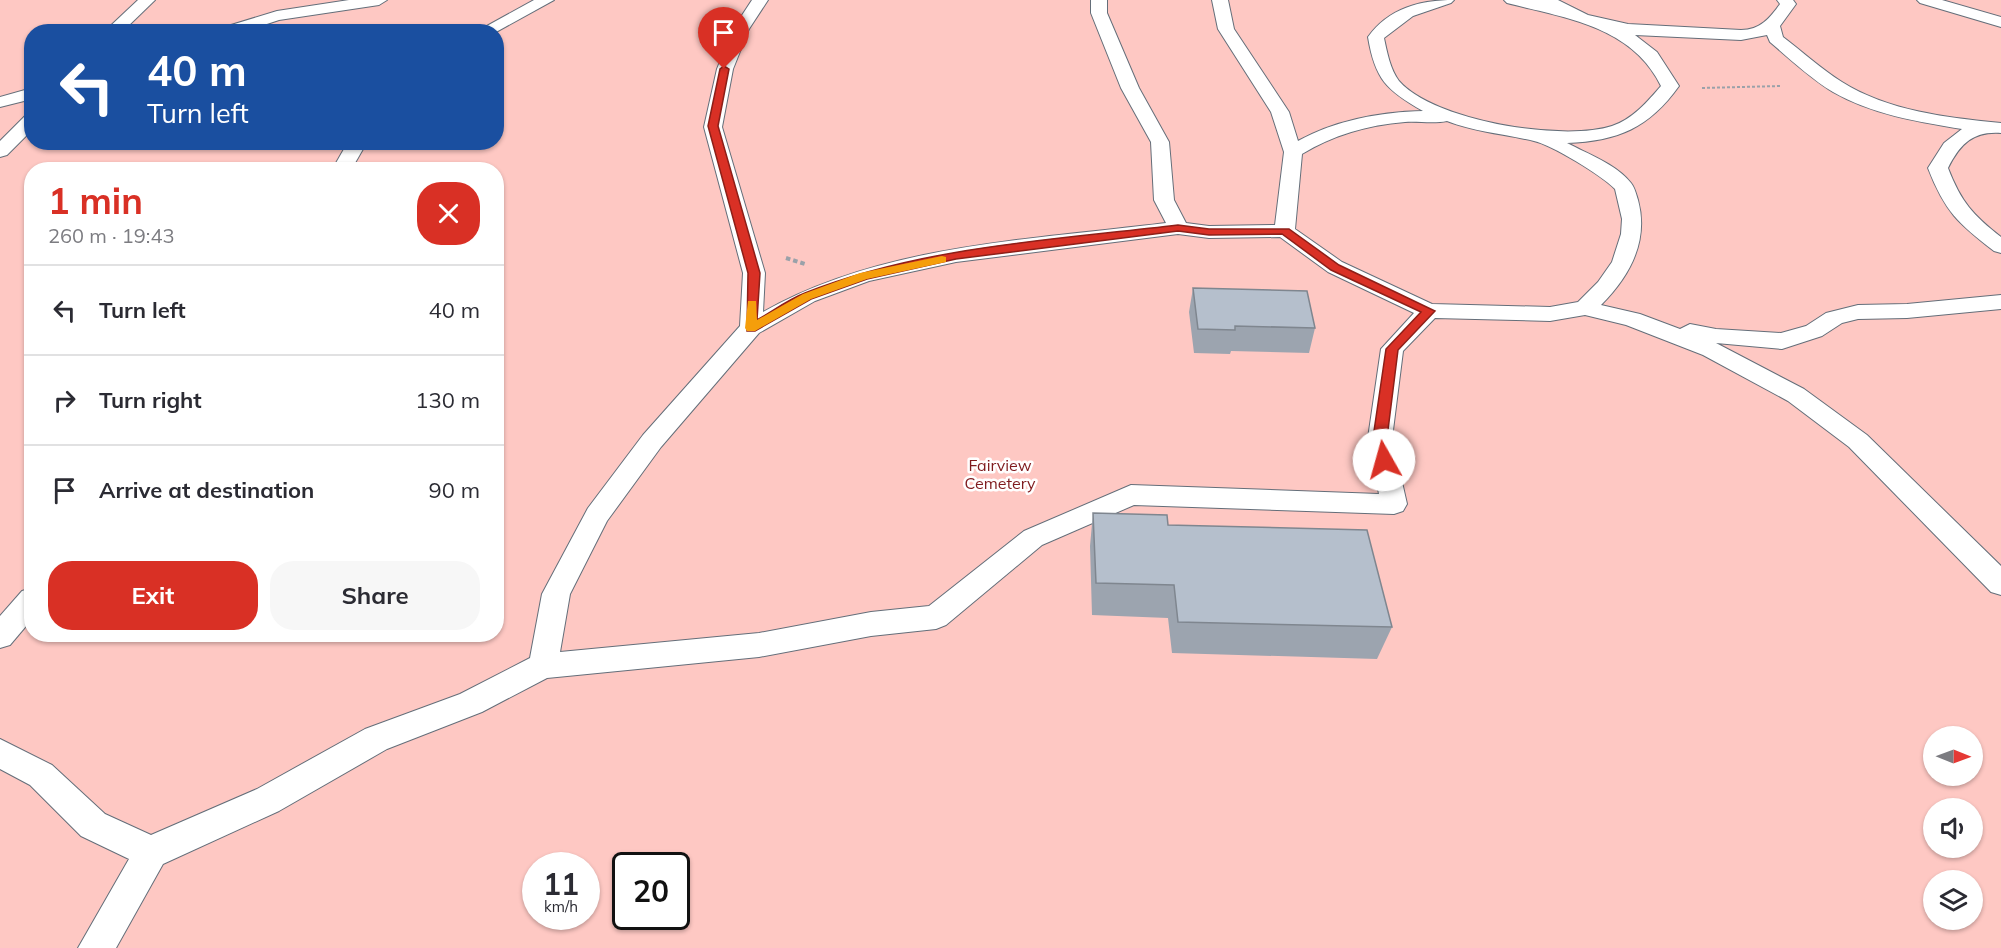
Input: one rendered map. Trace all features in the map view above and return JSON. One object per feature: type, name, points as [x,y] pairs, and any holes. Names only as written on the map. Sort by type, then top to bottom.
[{"type":"lane","points":[[121,24],[147,0]]},
{"type":"lane","points":[[250,24],[277,16],[380,0]]},
{"type":"lane","points":[[500,24],[546,0]]},
{"type":"lane","points":[[751,328],[754,273],[713,126],[724,69],[741,29],[760,0]]},
{"type":"lane","points":[[1100,0],[1099,13],[1130,88],[1160,142],[1164,200],[1178,228]]},
{"type":"lane","points":[[1220,0],[1226,30],[1280,112],[1293,152],[1285,231]]},
{"type":"lane","points":[[1446,0],[1417,7],[1390,21],[1376,37],[1379,59],[1393,85],[1421,103],[1456,119]]},
{"type":"lane","points":[[1293,152],[1304,144],[1381,119],[1417,114],[1456,119],[1541,137],[1582,136],[1619,130],[1652,108],[1670,86],[1660,64],[1644,46],[1606,25],[1553,5],[1512,0]]},
{"type":"lane","points":[[1925,0],[2001,22]]},
{"type":"lane","points":[[1606,25],[1651,32],[1753,34],[1772,26],[1792,1]]},
{"type":"lane","points":[[1772,26],[1776,39],[1839,89],[1881,105],[1950,122],[1992,128]]},
{"type":"lane","points":[[0,102],[24,95]]},
{"type":"lane","points":[[0,151],[24,127]]},
{"type":"lane","points":[[1992,128],[1961,135],[1947,150],[1938,168],[1946,189],[1964,218],[2001,247]]},
{"type":"lane","points":[[1541,137],[1587,162],[1623,186],[1630,209],[1632,234],[1626,256],[1606,289],[1585,308]]},
{"type":"lane","points":[[543,666],[556,594],[597,515],[652,441],[751,328],[807,296],[864,276],[956,256],[1178,228],[1209,232],[1285,231],[1335,267],[1429,311],[1550,314],[1585,308],[1716,336],[1782,341],[1814,331],[1834,318],[1858,312],[1907,311],[2001,302]]},
{"type":"lane","points":[[96,948],[150,852],[268,800],[376,740],[471,703],[543,666],[759,645],[871,624],[936,617],[1033,538],[1131,495],[1394,504],[1380,438],[1392,349],[1429,311]]},
{"type":"lane","points":[[1632,319],[1711,350],[1796,394],[1858,441],[2001,584]]},
{"type":"lane","points":[[0,636],[24,608]]},
{"type":"lane","points":[[0,753],[41,776],[93,825],[150,852]]},
{"type":"path","points":[[1670,86],[1702,88],[1770,85],[1839,89]]},
{"type":"path","points":[[744,240],[810,266],[864,276]]},
{"type":"green space","name":"Fairview Cemetery","points":[[0,0],[2001,0],[2001,948],[0,948]]},
{"type":"building","points":[[1193,288],[1307,291],[1315,328],[1235,326],[1235,330],[1198,329]]},
{"type":"building","points":[[1093,513],[1167,515],[1168,525],[1367,530],[1392,627],[1178,622],[1174,585],[1096,583]]},
{"type":"slow traffic","points":[[752,303],[751,328],[807,296],[864,276],[942,259]]},
{"type":"route","points":[[724,69],[713,126],[754,273],[751,328],[807,296],[864,276],[956,256],[1178,228],[1209,232],[1285,231],[1335,267],[1429,311],[1392,349],[1380,438],[1384,460]]}]
